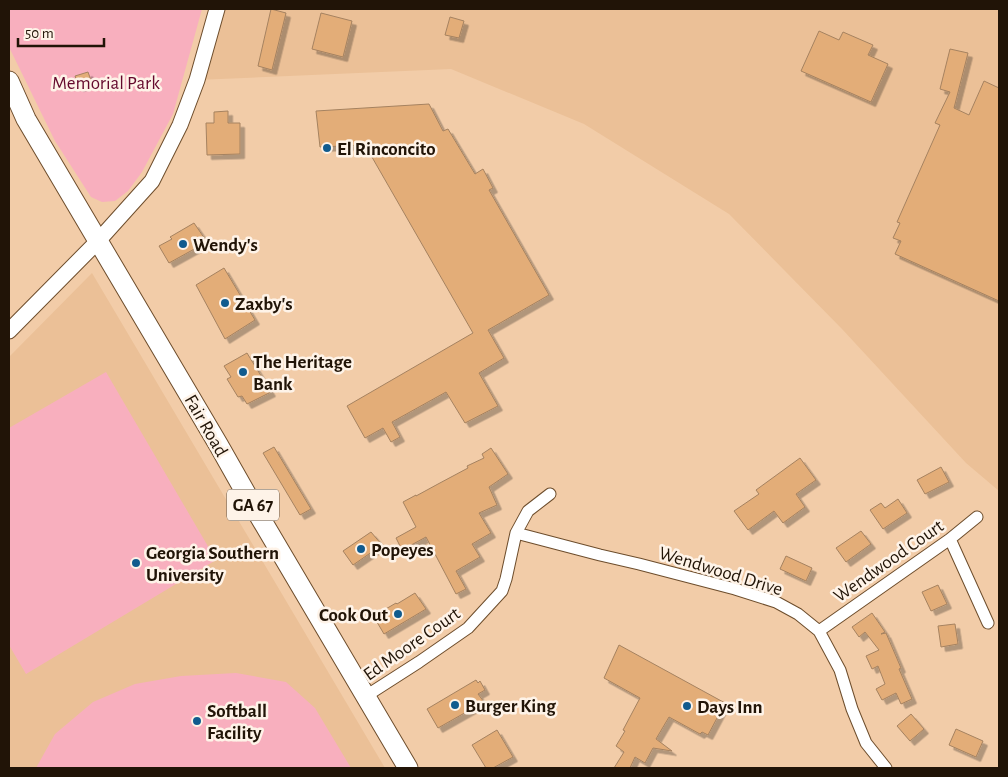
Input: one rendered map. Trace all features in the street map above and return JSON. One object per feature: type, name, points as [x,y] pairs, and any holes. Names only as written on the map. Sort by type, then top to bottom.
[{"type":"main road","name":"Fair Road","points":[[9,81],[26,119],[408,768]]},
{"type":"street","points":[[9,331],[98,241],[152,182],[180,125],[197,80],[217,9]]},
{"type":"street","name":"Ed Moore Court","points":[[366,696],[468,628],[502,591],[516,533],[528,511],[550,494]]},
{"type":"street","name":"Wendwood Court","points":[[819,631],[950,539],[977,517]]},
{"type":"street","name":"Wendwood Drive","points":[[516,533],[735,589],[776,602],[798,614],[819,631],[840,670],[852,709],[866,743],[886,768]]},
{"type":"street","points":[[950,539],[988,623]]},
{"type":"shaded area","points":[[217,9],[999,9],[999,491],[966,463],[842,329],[729,214],[584,124],[451,69],[197,80]]},
{"type":"shaded area","name":"Georgia Southern University","points":[[92,273],[385,768],[9,768],[9,357]]},
{"type":"green space","name":"Memorial Park","points":[[9,9],[202,9],[173,114],[142,172],[128,191],[115,201],[102,202],[91,197],[55,141],[9,47]]},
{"type":"green space","points":[[106,372],[216,560],[26,674],[9,645],[9,428]]},
{"type":"green space","name":"Softball Facility","points":[[236,673],[286,682],[315,708],[351,768],[36,768],[55,734],[93,702],[135,684],[181,676]]},
{"type":"building","points":[[271,9],[286,13],[272,70],[258,66]]},
{"type":"building","points":[[321,13],[352,21],[343,57],[312,49]]},
{"type":"building","points":[[450,17],[464,21],[459,38],[445,35]]},
{"type":"building","points":[[819,31],[839,40],[843,32],[873,45],[868,55],[888,64],[871,102],[801,71]]},
{"type":"building","points":[[950,49],[968,53],[954,108],[969,115],[984,81],[999,88],[999,301],[895,254],[901,241],[893,238],[900,223],[897,222],[940,125],[935,123],[950,92],[940,89]]},
{"type":"building","points":[[88,72],[92,83],[79,87],[75,76]]},
{"type":"building","points":[[429,104],[443,131],[448,129],[475,174],[483,169],[493,188],[489,190],[549,295],[488,330],[504,358],[479,373],[498,406],[465,423],[446,392],[392,422],[400,437],[391,442],[383,428],[365,438],[347,406],[473,333],[365,145],[320,147],[316,111]]},
{"type":"building","points":[[228,111],[228,123],[240,123],[240,154],[207,155],[206,123],[214,123],[214,112]]},
{"type":"building","name":"Wendy's","points":[[194,223],[207,242],[169,263],[159,246]]},
{"type":"building","name":"Zaxby's","points":[[224,268],[255,320],[225,339],[196,285]]},
{"type":"building","name":"The Heritage Bank","points":[[247,353],[271,392],[247,404],[242,396],[238,397],[227,379],[231,377],[224,366]]},
{"type":"building","points":[[274,447],[311,509],[300,515],[263,453]]},
{"type":"building","points":[[491,448],[508,474],[489,487],[497,505],[479,513],[491,533],[472,544],[480,557],[456,571],[466,589],[456,594],[426,537],[402,550],[396,538],[416,527],[403,502],[468,468],[467,466],[484,458],[482,454]]},
{"type":"building","points":[[800,458],[816,480],[796,494],[805,507],[783,523],[774,511],[748,530],[734,511],[759,494],[756,490]]},
{"type":"building","points":[[941,467],[949,482],[925,494],[917,480]]},
{"type":"building","points":[[898,499],[907,513],[883,529],[870,510],[881,503],[885,508]]},
{"type":"building","points":[[861,531],[871,544],[846,562],[836,548]]},
{"type":"building","name":"Popeyes","points":[[371,532],[382,545],[353,565],[343,551]]},
{"type":"building","points":[[786,556],[812,568],[806,581],[780,569]]},
{"type":"building","points":[[938,585],[947,604],[931,611],[922,592]]},
{"type":"building","name":"Cook Out","points":[[415,593],[426,609],[384,634],[374,617]]},
{"type":"building","points":[[872,613],[885,632],[881,634],[886,633],[912,699],[901,704],[896,693],[882,700],[876,689],[885,684],[878,666],[872,669],[866,656],[879,650],[865,632],[859,637],[852,627]]},
{"type":"building","points":[[955,624],[958,644],[941,647],[938,626]]},
{"type":"building","name":"Days Inn","points":[[619,645],[725,703],[708,735],[702,732],[700,734],[669,717],[656,739],[672,751],[653,748],[645,763],[635,757],[630,768],[614,768],[624,752],[616,746],[640,698],[604,678]]},
{"type":"building","name":"Burger King","points":[[476,680],[478,683],[480,681],[485,690],[478,694],[484,702],[438,728],[427,709]]},
{"type":"building","points":[[911,714],[924,729],[910,741],[897,726]]},
{"type":"building","points":[[956,729],[983,741],[976,757],[949,745]]},
{"type":"building","points":[[497,730],[513,757],[493,768],[486,768],[472,745]]},
{"type":"place","name":"El Rinconcito","points":[[327,148]]},
{"type":"place","name":"Wendy's","points":[[183,244]]},
{"type":"place","name":"Zaxby's","points":[[225,303]]},
{"type":"place","name":"The Heritage Bank","points":[[243,372]]},
{"type":"place","name":"Popeyes","points":[[361,549]]},
{"type":"place","name":"Georgia Southern University","points":[[136,563]]},
{"type":"place","name":"Cook Out","points":[[398,614]]},
{"type":"place","name":"Burger King","points":[[455,705]]},
{"type":"place","name":"Days Inn","points":[[687,706]]},
{"type":"place","name":"Softball Facility","points":[[197,721]]}]
